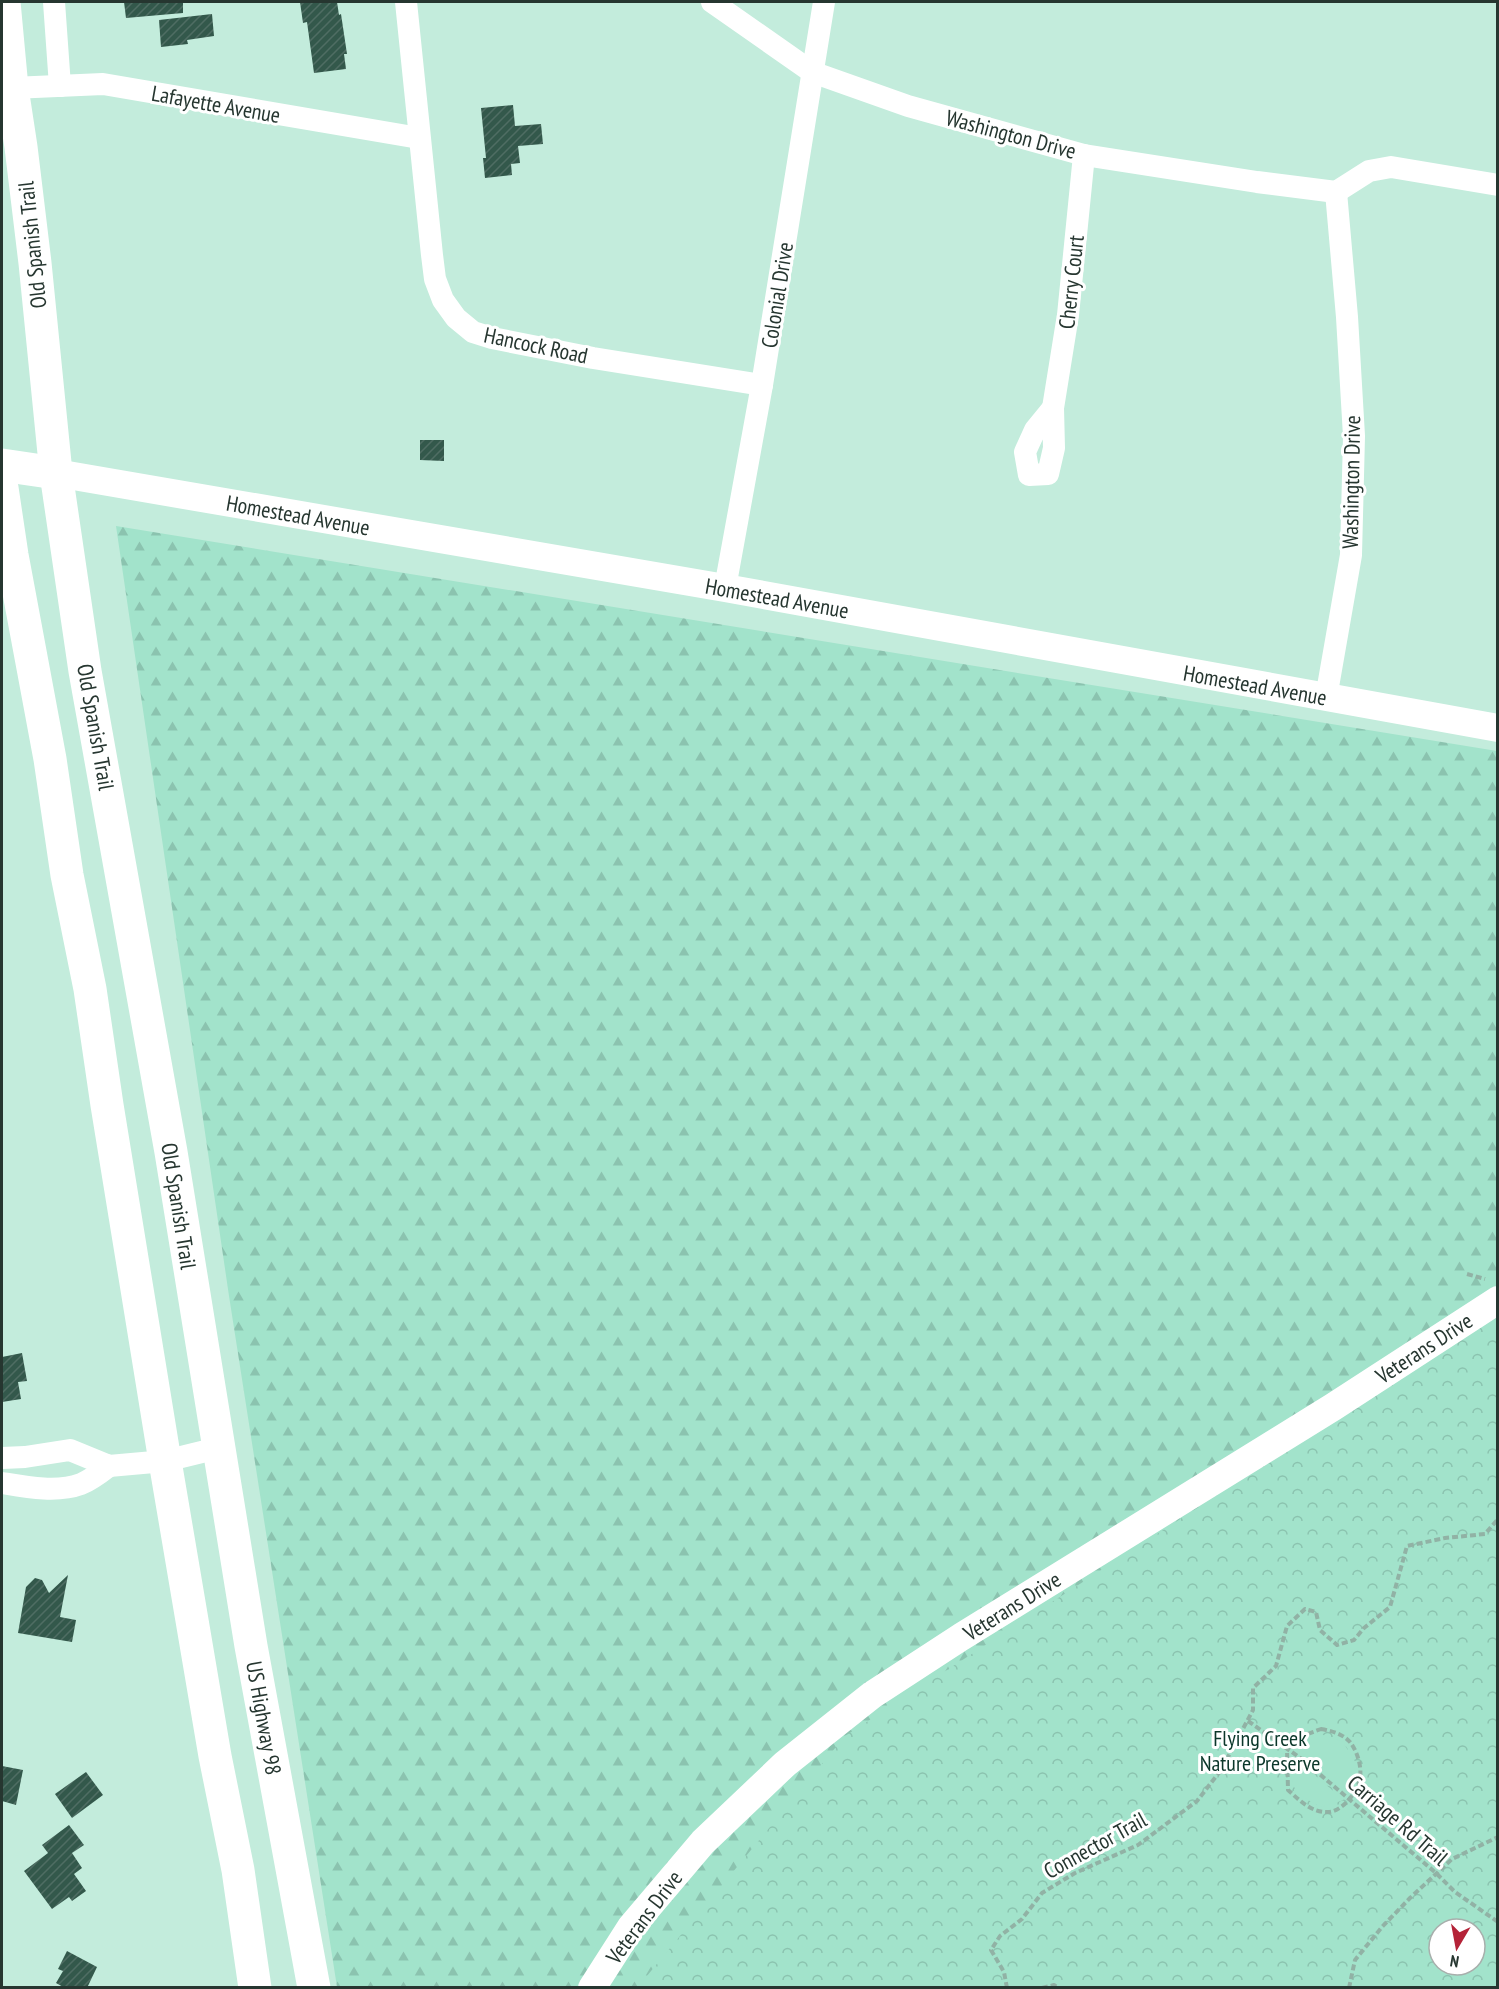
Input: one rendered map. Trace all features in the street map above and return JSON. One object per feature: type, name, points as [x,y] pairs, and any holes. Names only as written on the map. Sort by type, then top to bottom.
[{"type":"main road","name":"Old Spanish Trail","points":[[4,2],[12,88],[35,263],[56,473],[85,671],[169,1141],[218,1448]]},
{"type":"main road","points":[[2,465],[56,473]]},
{"type":"main road","points":[[2,488],[7,548],[50,759],[67,875],[90,989],[165,1461],[215,1756],[238,1870],[255,1988]]},
{"type":"main road","name":"US Highway 98","points":[[218,1448],[251,1646],[314,1988]]},
{"type":"street","points":[[54,2],[60,86]]},
{"type":"street","name":"Hancock Road","points":[[406,2],[435,279],[443,300],[456,318],[473,332],[492,338],[593,358],[762,385]]},
{"type":"street","name":"Washington Drive","points":[[712,2],[812,72],[908,106],[1084,155],[1336,192],[1354,436],[1351,555],[1326,698]]},
{"type":"street","name":"Colonial Drive","points":[[725,588],[762,385],[824,2]]},
{"type":"street","name":"Lafayette Avenue","points":[[12,88],[103,84],[419,138]]},
{"type":"street","name":"Cherry Court","points":[[1053,408],[1068,315],[1084,155]]},
{"type":"street","points":[[1336,192],[1369,171],[1390,167],[1497,185]]},
{"type":"street","name":"Homestead Avenue","points":[[56,473],[725,588],[1497,728]]},
{"type":"street","name":"Veterans Drive","points":[[592,1988],[631,1927],[703,1842],[785,1764],[872,1695],[971,1630],[1332,1407],[1492,1290]]},
{"type":"street","points":[[2,1458],[70,1450],[109,1466],[165,1461],[218,1448]]},
{"type":"street","points":[[2,1483],[45,1488],[70,1487],[88,1480],[109,1466]]},
{"type":"path","points":[[1467,1274],[1492,1290]]},
{"type":"path","name":"Connector Trail","points":[[1007,1988],[1004,1972],[992,1950],[1000,1936],[1022,1919],[1042,1893],[1076,1873],[1138,1845],[1197,1801],[1221,1770],[1248,1722],[1253,1710],[1253,1688],[1276,1666],[1287,1626],[1305,1609],[1316,1612],[1320,1630],[1337,1646],[1354,1640],[1364,1628],[1390,1607],[1407,1546],[1445,1538],[1485,1534],[1497,1519]]},
{"type":"path","name":"Carriage Rd Trail","points":[[1248,1722],[1287,1749],[1436,1873],[1455,1892],[1497,1922]]},
{"type":"path","points":[[1321,1729],[1337,1733],[1351,1743],[1360,1765],[1359,1783],[1349,1799],[1346,1806],[1329,1813],[1302,1803],[1288,1790],[1287,1749],[1305,1735],[1321,1729]]},
{"type":"path","points":[[1349,1988],[1355,1960],[1382,1927],[1452,1859],[1497,1837]]},
{"type":"path","points":[[1042,1988],[1054,1985],[1059,1988]]},
{"type":"green space","points":[[116,526],[1497,751],[1497,1987],[337,1987],[229,1296]]},
{"type":"green space","name":"Flying Creek Nature Preserve","points":[[1497,1314],[1497,1987],[637,1988],[845,1736]]},
{"type":"green space","points":[[1318,1733],[1343,1742],[1356,1763],[1348,1792],[1294,1749]]},
{"type":"green space","points":[[1291,1755],[1344,1800],[1321,1807],[1303,1797],[1292,1782]]},
{"type":"building","points":[[124,2],[183,2],[183,13],[126,18]]},
{"type":"building","points":[[300,2],[337,2],[347,54],[344,54],[346,69],[314,73],[307,22],[303,23]]},
{"type":"building","points":[[212,14],[214,36],[187,40],[188,44],[161,47],[159,20]]},
{"type":"building","points":[[513,105],[515,126],[541,124],[543,144],[518,146],[520,163],[511,164],[512,175],[485,178],[483,158],[486,158],[481,108]]},
{"type":"building","points":[[420,440],[444,440],[444,461],[420,460]]},
{"type":"building","points":[[22,1353],[27,1381],[18,1382],[21,1399],[2,1402],[2,1357]]},
{"type":"building","points":[[68,1575],[60,1617],[76,1620],[72,1642],[18,1633],[26,1587],[35,1578],[42,1580],[49,1593]]},
{"type":"building","points":[[2,1766],[23,1770],[16,1805],[2,1801]]},
{"type":"building","points":[[86,1772],[103,1795],[72,1818],[55,1794]]},
{"type":"building","points":[[69,1825],[84,1845],[72,1853],[82,1868],[74,1874],[86,1891],[72,1901],[69,1897],[52,1909],[24,1871],[48,1853],[42,1845]]},
{"type":"building","points":[[67,1951],[97,1967],[87,1988],[65,1988],[56,1983],[63,1971],[58,1969]]}]
